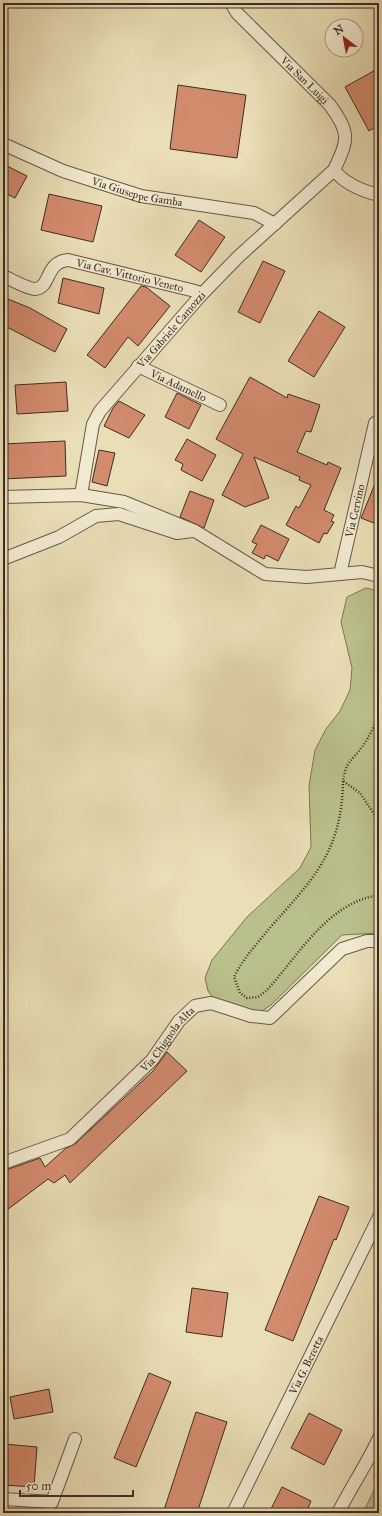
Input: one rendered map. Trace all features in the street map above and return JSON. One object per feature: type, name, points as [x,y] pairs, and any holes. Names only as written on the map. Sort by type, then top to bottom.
[{"type":"street","name":"Via San Luigi","points":[[231,3],[237,13],[330,105],[341,121],[346,133],[346,142],[334,170],[310,192]]},
{"type":"street","name":"Via Giuseppe Gamba","points":[[3,144],[63,171],[141,196],[254,213],[275,224]]},
{"type":"street","points":[[334,170],[341,178],[366,192],[379,195]]},
{"type":"street","name":"Via Gabriele Camozzi","points":[[81,495],[93,424],[100,411],[202,294],[238,257],[310,192]]},
{"type":"street","name":"Via Cav. Vittorio Veneto","points":[[3,276],[34,289],[40,288],[45,283],[54,265],[60,261],[68,260],[202,294]]},
{"type":"street","name":"Via Adamello","points":[[138,366],[220,405]]},
{"type":"street","name":"Via Cervino","points":[[340,574],[374,423]]},
{"type":"street","points":[[3,497],[81,495],[124,502],[194,531],[265,574],[307,577],[362,572],[379,576]]},
{"type":"street","points":[[3,559],[59,537],[96,516],[119,514],[177,533],[194,531]]},
{"type":"street","name":"Via Chignola Alta","points":[[3,1163],[70,1139],[152,1060],[178,1021],[195,1006],[211,1004],[251,1016],[270,1018],[342,949],[367,941],[379,941]]},
{"type":"street","name":"Via G. Beretta","points":[[233,1513],[379,1217]]},
{"type":"street","points":[[338,1513],[350,1488],[369,1460],[379,1438]]},
{"type":"street","points":[[3,1499],[53,1508],[75,1439]]},
{"type":"path","points":[[379,717],[362,748],[352,756],[345,769],[343,796],[332,847],[320,870],[303,892],[265,934],[238,967],[234,977],[240,993],[247,998],[258,997],[267,990],[314,933],[336,914],[354,903],[379,895]]},
{"type":"path","points":[[343,781],[360,793],[379,821]]},
{"type":"green space","points":[[366,588],[379,591],[379,933],[342,935],[271,1005],[262,1011],[250,1013],[217,1003],[208,991],[205,978],[212,960],[247,917],[300,868],[311,847],[309,786],[315,750],[326,729],[340,711],[350,690],[352,668],[341,622],[347,597]]},
{"type":"green space","points":[[379,1480],[379,1513],[363,1513]]},
{"type":"building","points":[[379,68],[379,125],[369,131],[345,87]]},
{"type":"building","points":[[178,85],[246,95],[237,158],[170,149]]},
{"type":"building","points":[[3,164],[27,176],[15,198],[3,192]]},
{"type":"building","points":[[49,194],[102,206],[93,242],[41,230]]},
{"type":"building","points":[[199,220],[225,237],[201,272],[175,255]]},
{"type":"building","points":[[263,261],[285,271],[260,323],[238,312]]},
{"type":"building","points":[[63,278],[104,288],[99,314],[58,303]]},
{"type":"building","points":[[141,286],[146,287],[170,306],[138,346],[128,337],[105,368],[87,355]]},
{"type":"building","points":[[3,297],[30,308],[67,329],[55,352],[3,325]]},
{"type":"building","points":[[319,311],[345,327],[314,377],[288,361]]},
{"type":"building","points":[[250,377],[287,398],[288,394],[320,405],[311,432],[306,431],[297,452],[327,465],[328,462],[341,468],[324,510],[334,515],[331,521],[334,522],[327,534],[324,533],[319,543],[286,525],[296,506],[299,508],[311,485],[299,480],[300,477],[254,457],[269,498],[245,507],[222,495],[243,454],[216,439]]},
{"type":"building","points":[[66,382],[68,411],[17,414],[15,385]]},
{"type":"building","points":[[177,393],[201,405],[189,429],[165,417]]},
{"type":"building","points":[[119,401],[145,415],[129,438],[104,426],[113,408]]},
{"type":"building","points":[[187,439],[216,455],[202,481],[181,470],[183,464],[175,460]]},
{"type":"building","points":[[65,441],[66,476],[3,479],[3,444]]},
{"type":"building","points":[[99,450],[115,453],[107,486],[92,482]]},
{"type":"building","points":[[379,474],[379,525],[361,518]]},
{"type":"building","points":[[190,491],[214,500],[204,528],[180,517]]},
{"type":"building","points":[[261,525],[289,539],[278,561],[266,555],[264,559],[252,553],[257,544],[252,542]]},
{"type":"building","points":[[167,1052],[187,1071],[70,1183],[65,1175],[54,1183],[48,1179],[3,1213],[3,1171],[40,1158],[45,1167],[66,1148],[75,1144],[153,1071]]},
{"type":"building","points":[[319,1196],[349,1207],[336,1240],[334,1239],[293,1341],[265,1330]]},
{"type":"building","points":[[192,1288],[228,1293],[222,1337],[186,1332]]},
{"type":"building","points":[[149,1373],[171,1382],[136,1467],[114,1458]]},
{"type":"building","points":[[49,1389],[53,1412],[14,1419],[10,1397]]},
{"type":"building","points":[[196,1412],[227,1422],[197,1513],[163,1513]]},
{"type":"building","points":[[309,1413],[342,1430],[324,1465],[291,1448]]},
{"type":"building","points":[[4,1444],[37,1447],[34,1487],[3,1485]]},
{"type":"building","points":[[282,1487],[311,1501],[306,1513],[269,1513]]},
{"type":"waterway","points":[[371,3],[379,10]]}]
